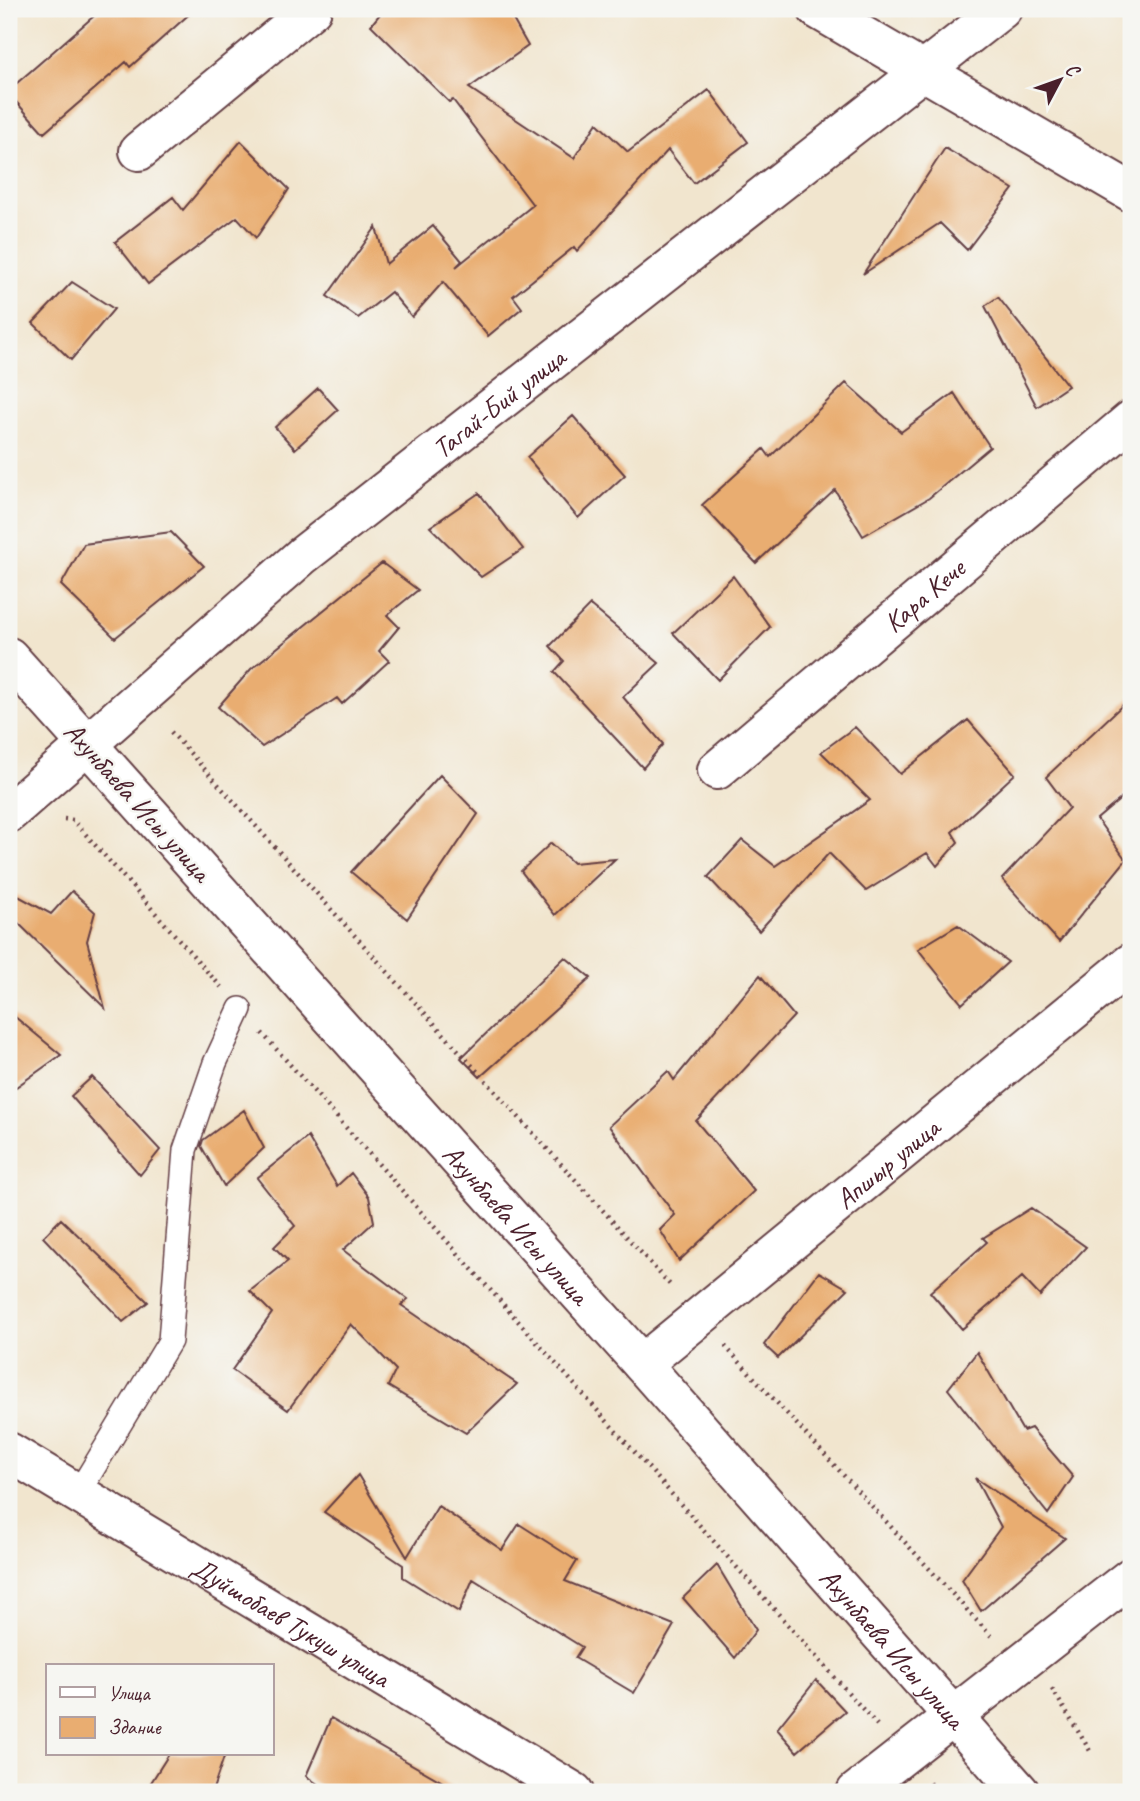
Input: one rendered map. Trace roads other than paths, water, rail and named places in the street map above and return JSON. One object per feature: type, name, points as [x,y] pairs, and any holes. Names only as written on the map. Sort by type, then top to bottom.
[{"type":"street","points":[[138,151],[312,9]]},
{"type":"street","points":[[817,9],[1131,192]]},
{"type":"street","name":"Тагай-Бий улица","points":[[9,813],[302,556],[1002,9]]},
{"type":"street","name":"Кара Кече","points":[[717,770],[1131,420]]},
{"type":"street","name":"Ахунбаева Исы улица","points":[[9,657],[642,1364],[1020,1792]]},
{"type":"street","name":"Апшыр улица","points":[[642,1364],[1131,963]]},
{"type":"street","name":"Дуйшобаев Тукуш улица","points":[[9,1452],[574,1792]]},
{"type":"street","points":[[856,1792],[952,1717],[1124,1595]]},
{"type":"lane","points":[[77,1495],[170,1341],[185,1150],[215,1063],[240,1009]]}]
